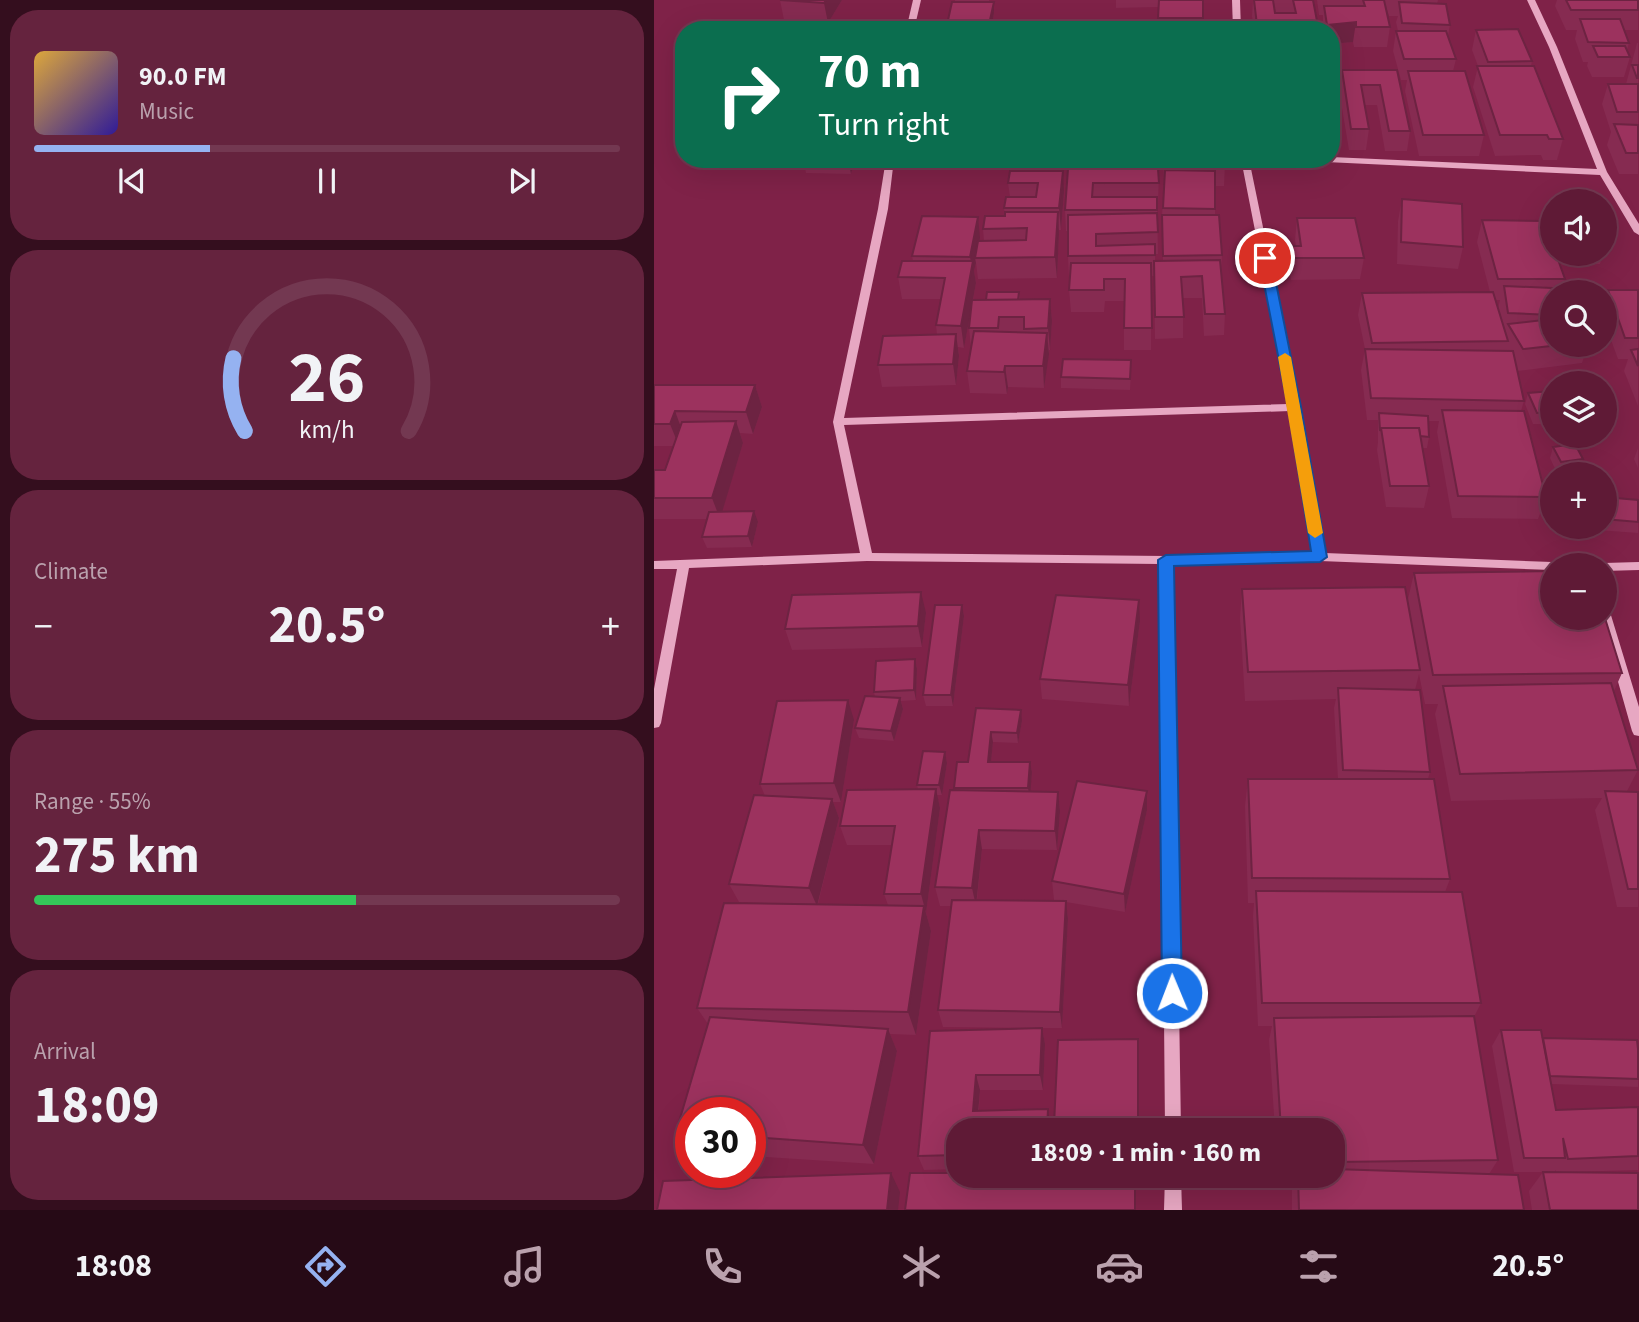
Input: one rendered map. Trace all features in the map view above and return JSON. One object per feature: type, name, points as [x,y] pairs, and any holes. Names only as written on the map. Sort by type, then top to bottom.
[{"type":"street","points":[[912,21],[917,0]]},
{"type":"street","points":[[1236,0],[1237,21]]},
{"type":"street","points":[[1531,0],[1554,47],[1603,172],[1639,232]]},
{"type":"street","points":[[1340,160],[1603,172]]},
{"type":"street","points":[[868,557],[838,422],[883,209],[889,168]]},
{"type":"street","points":[[1247,168],[1294,407],[1320,557]]},
{"type":"street","points":[[838,422],[1294,407]]},
{"type":"street","points":[[654,565],[868,557],[1166,560],[1320,557],[1540,566]]},
{"type":"street","points":[[1166,560],[1173,1118]]},
{"type":"street","points":[[654,723],[684,564]]},
{"type":"street","points":[[1617,567],[1639,566]]},
{"type":"street","points":[[1609,630],[1639,731]]},
{"type":"street","points":[[1173,1188],[1173,1210]]},
{"type":"building","points":[[780,0],[826,0],[824,3]]},
{"type":"building","points":[[1159,0],[1203,0],[1203,18],[1158,18]]},
{"type":"building","points":[[1254,0],[1273,0],[1275,13],[1296,13],[1293,0],[1313,0],[1317,21],[1283,21],[1257,21]]},
{"type":"building","points":[[1363,0],[1384,0],[1390,27],[1356,27],[1356,22],[1340,24],[1340,21],[1326,21],[1324,6],[1365,6]]},
{"type":"building","points":[[1566,0],[1638,0],[1638,10],[1571,10]]},
{"type":"building","points":[[952,2],[994,2],[990,20],[948,20]]},
{"type":"building","points":[[1399,2],[1446,4],[1450,25],[1402,23]]},
{"type":"building","points":[[1580,19],[1620,19],[1629,43],[1588,42]]},
{"type":"building","points":[[1146,20],[1146,21],[1076,21]]},
{"type":"building","points":[[1518,29],[1532,61],[1488,62],[1476,30]]},
{"type":"building","points":[[1396,31],[1446,31],[1456,59],[1404,59]]},
{"type":"building","points":[[1593,46],[1625,46],[1630,57],[1598,57]]},
{"type":"building","points":[[1632,65],[1638,65],[1638,78],[1637,78]]},
{"type":"building","points":[[1477,66],[1534,66],[1563,139],[1549,139],[1547,135],[1500,135]]},
{"type":"building","points":[[1342,70],[1397,70],[1410,131],[1389,131],[1380,85],[1361,85],[1369,129],[1351,129]]},
{"type":"building","points":[[1408,71],[1465,71],[1484,135],[1423,135]]},
{"type":"building","points":[[1608,84],[1638,84],[1638,112],[1617,112]]},
{"type":"building","points":[[1614,124],[1638,125],[1638,153],[1626,153]]},
{"type":"building","points":[[1112,168],[1158,168],[1158,171]]},
{"type":"building","points":[[1068,169],[1158,169],[1159,183],[1093,183],[1092,197],[1157,197],[1157,210],[1065,210]]},
{"type":"building","points":[[1165,170],[1215,171],[1215,209],[1163,208]]},
{"type":"building","points":[[1010,171],[1063,171],[1059,208],[1004,208],[1006,197],[1036,197],[1038,183],[1008,183]]},
{"type":"building","points":[[1402,199],[1462,204],[1463,247],[1401,242]]},
{"type":"building","points":[[1005,212],[1058,212],[1055,257],[975,258],[978,241],[1026,240],[1027,228],[983,229],[985,216],[1005,216]]},
{"type":"building","points":[[1157,213],[1158,232],[1096,234],[1096,246],[1155,244],[1155,255],[1068,256],[1068,215]]},
{"type":"building","points":[[1162,215],[1219,215],[1222,255],[1163,256]]},
{"type":"building","points":[[922,216],[978,217],[970,257],[912,256]]},
{"type":"building","points":[[1297,218],[1355,218],[1364,258],[1293,258],[1292,246],[1301,246]]},
{"type":"building","points":[[1482,220],[1540,221],[1540,266],[1560,266],[1565,279],[1498,279]]},
{"type":"building","points":[[1220,260],[1225,314],[1205,314],[1202,276],[1181,277],[1184,317],[1155,317],[1154,261]]},
{"type":"building","points":[[902,261],[973,261],[961,326],[936,325],[945,278],[898,277]]},
{"type":"building","points":[[1071,263],[1151,263],[1152,328],[1124,328],[1125,279],[1104,279],[1104,290],[1069,290]]},
{"type":"building","points":[[1504,286],[1540,288],[1540,314],[1508,313]]},
{"type":"building","points":[[1617,290],[1638,290],[1638,338],[1625,338],[1617,315]]},
{"type":"building","points":[[987,292],[1019,292],[1018,300],[986,300]]},
{"type":"building","points":[[1493,292],[1508,341],[1372,343],[1362,293]]},
{"type":"building","points":[[1050,299],[1048,328],[1024,329],[1024,317],[999,317],[998,328],[969,328],[972,300]]},
{"type":"building","points":[[1540,320],[1540,347],[1523,349],[1508,324]]},
{"type":"building","points":[[974,331],[1047,333],[1043,366],[1005,366],[1004,372],[967,371]]},
{"type":"building","points":[[956,334],[953,364],[878,365],[883,336]]},
{"type":"building","points":[[1365,349],[1513,351],[1524,401],[1371,398]]},
{"type":"building","points":[[1638,349],[1638,366],[1631,350]]},
{"type":"building","points":[[1063,359],[1131,360],[1130,379],[1061,377]]},
{"type":"building","points":[[654,385],[755,385],[746,412],[675,411],[670,424],[654,424]]},
{"type":"building","points":[[1540,392],[1540,413],[1537,413],[1528,393]]},
{"type":"building","points":[[1442,410],[1524,411],[1540,474],[1540,497],[1458,496]]},
{"type":"building","points":[[1379,413],[1428,416],[1429,437],[1420,436],[1419,428],[1381,428],[1380,431]]},
{"type":"building","points":[[736,421],[712,498],[654,498],[654,470],[665,470],[682,422]]},
{"type":"building","points":[[1381,428],[1419,428],[1429,486],[1390,486]]},
{"type":"building","points":[[1554,448],[1577,448],[1583,459],[1561,462]]},
{"type":"building","points":[[1617,498],[1638,500],[1638,522],[1617,520]]},
{"type":"building","points":[[754,511],[748,536],[702,537],[709,512]]},
{"type":"building","points":[[1540,571],[1540,630],[1609,630],[1622,673],[1433,675],[1414,573]]},
{"type":"building","points":[[1405,587],[1420,670],[1248,672],[1242,589]]},
{"type":"building","points":[[921,592],[918,626],[785,629],[792,595]]},
{"type":"building","points":[[1056,595],[1139,600],[1128,685],[1040,679]]},
{"type":"building","points":[[935,605],[962,605],[951,695],[923,695]]},
{"type":"building","points":[[915,659],[914,690],[874,692],[876,661]]},
{"type":"building","points":[[1611,683],[1638,770],[1460,774],[1443,686]]},
{"type":"building","points":[[1338,688],[1420,690],[1430,772],[1343,770]]},
{"type":"building","points":[[865,696],[900,698],[891,731],[855,728]]},
{"type":"building","points":[[848,700],[834,783],[760,784],[777,701]]},
{"type":"building","points":[[976,708],[1021,710],[1017,733],[991,732],[988,762],[1030,762],[1028,788],[954,788],[957,762],[968,762]]},
{"type":"building","points":[[923,751],[945,752],[939,785],[917,785]]},
{"type":"building","points":[[1248,779],[1434,779],[1450,879],[1252,878]]},
{"type":"building","points":[[1077,781],[1147,791],[1124,894],[1052,881]]},
{"type":"building","points":[[936,789],[921,894],[884,894],[895,826],[840,826],[847,790]]},
{"type":"building","points":[[950,790],[1058,792],[1055,831],[979,830],[972,888],[935,887]]},
{"type":"building","points":[[1605,791],[1638,792],[1638,889],[1628,889]]},
{"type":"building","points":[[754,795],[832,799],[809,888],[729,884]]},
{"type":"building","points":[[1256,891],[1462,892],[1481,1003],[1262,1003]]},
{"type":"building","points":[[952,900],[1066,901],[1060,1012],[938,1010]]},
{"type":"building","points":[[724,903],[924,906],[908,1012],[697,1008]]},
{"type":"building","points":[[1474,1016],[1498,1160],[1345,1162],[1345,1118],[1280,1118],[1274,1018]]},
{"type":"building","points":[[710,1017],[888,1029],[863,1145],[766,1138],[766,1097],[686,1097]]},
{"type":"building","points":[[1042,1028],[1040,1075],[976,1075],[973,1111],[1048,1109],[1048,1118],[946,1118],[946,1155],[918,1156],[930,1031]]},
{"type":"building","points":[[1501,1030],[1541,1030],[1556,1110],[1638,1107],[1638,1156],[1568,1159],[1563,1138],[1565,1158],[1524,1158]]},
{"type":"building","points":[[1543,1038],[1637,1040],[1638,1079],[1550,1076]]},
{"type":"building","points":[[1138,1039],[1138,1118],[1054,1118],[1058,1040]]},
{"type":"building","points":[[1345,1169],[1518,1175],[1524,1210],[1299,1210],[1298,1188],[1345,1188]]},
{"type":"building","points":[[1543,1172],[1638,1173],[1638,1210],[1550,1210]]},
{"type":"building","points":[[891,1173],[887,1210],[657,1210],[663,1181],[675,1181],[675,1188],[766,1188],[766,1177]]},
{"type":"building","points":[[910,1173],[946,1173],[946,1188],[1135,1188],[1135,1210],[905,1210]]},
{"type":"slow traffic","points":[[1285,357],[1315,533]]},
{"type":"route","points":[[1172,993],[1166,560],[1320,557],[1265,258]]}]
